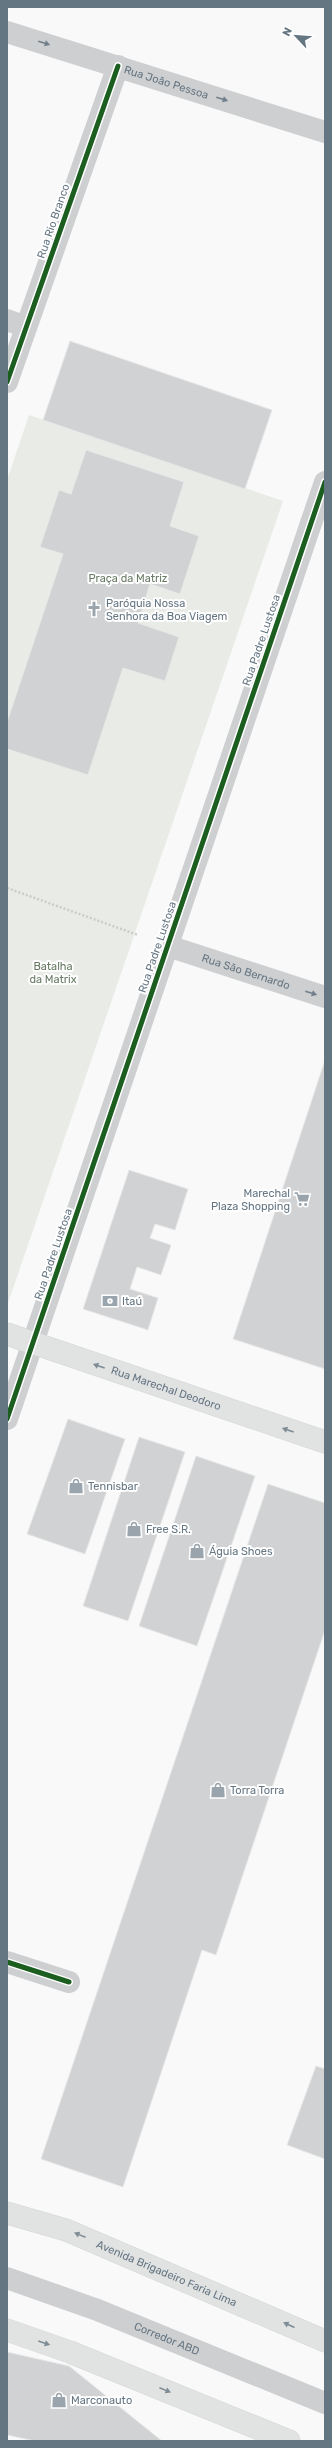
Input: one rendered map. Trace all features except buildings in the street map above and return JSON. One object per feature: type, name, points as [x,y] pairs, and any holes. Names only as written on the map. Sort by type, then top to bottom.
[{"type":"main road","name":"Rua Marechal Deodoro","points":[[7,1334],[325,1442]]},
{"type":"main road","name":"Avenida Brigadeiro Faria Lima","points":[[7,2213],[66,2230],[325,2341]]},
{"type":"main road","points":[[7,2330],[70,2352],[289,2441]]},
{"type":"street","name":"Rua João Pessoa","points":[[7,32],[325,132]]},
{"type":"street","name":"Rua Rio Branco","points":[[7,382],[17,323],[118,66]]},
{"type":"street","name":"Rua Padre Lustosa","points":[[7,1419],[325,482]]},
{"type":"street","name":"Rua São Bernardo","points":[[168,946],[325,997]]},
{"type":"street","points":[[7,1962],[70,1982]]},
{"type":"street","name":"Corredor ABD","points":[[7,2278],[96,2309],[325,2403]]},
{"type":"path","points":[[7,888],[168,946]]},
{"type":"green space","name":"Praça da Matriz","points":[[29,415],[283,501],[7,1306],[7,480]]},
{"type":"cycle path","points":[[7,382],[118,66]]},
{"type":"cycle path","points":[[7,1419],[325,482]]},
{"type":"cycle path","points":[[7,1962],[69,1982]]},
{"type":"place","name":"Paróquia Nossa Senhora da Boa Viagem","points":[[94,609]]},
{"type":"place","name":"Marechal Plaza Shopping","points":[[302,1199]]},
{"type":"place","name":"Itaú","points":[[110,1301]]},
{"type":"place","name":"Tennisbar","points":[[76,1486]]},
{"type":"place","name":"Free S.R.","points":[[134,1529]]},
{"type":"place","name":"Águia Shoes","points":[[197,1551]]},
{"type":"place","name":"Torra Torra","points":[[218,1790]]},
{"type":"place","name":"Marconauto","points":[[59,2400]]},
{"type":"park label","name":"Batalha da Matrix","points":[[53,972]]}]
